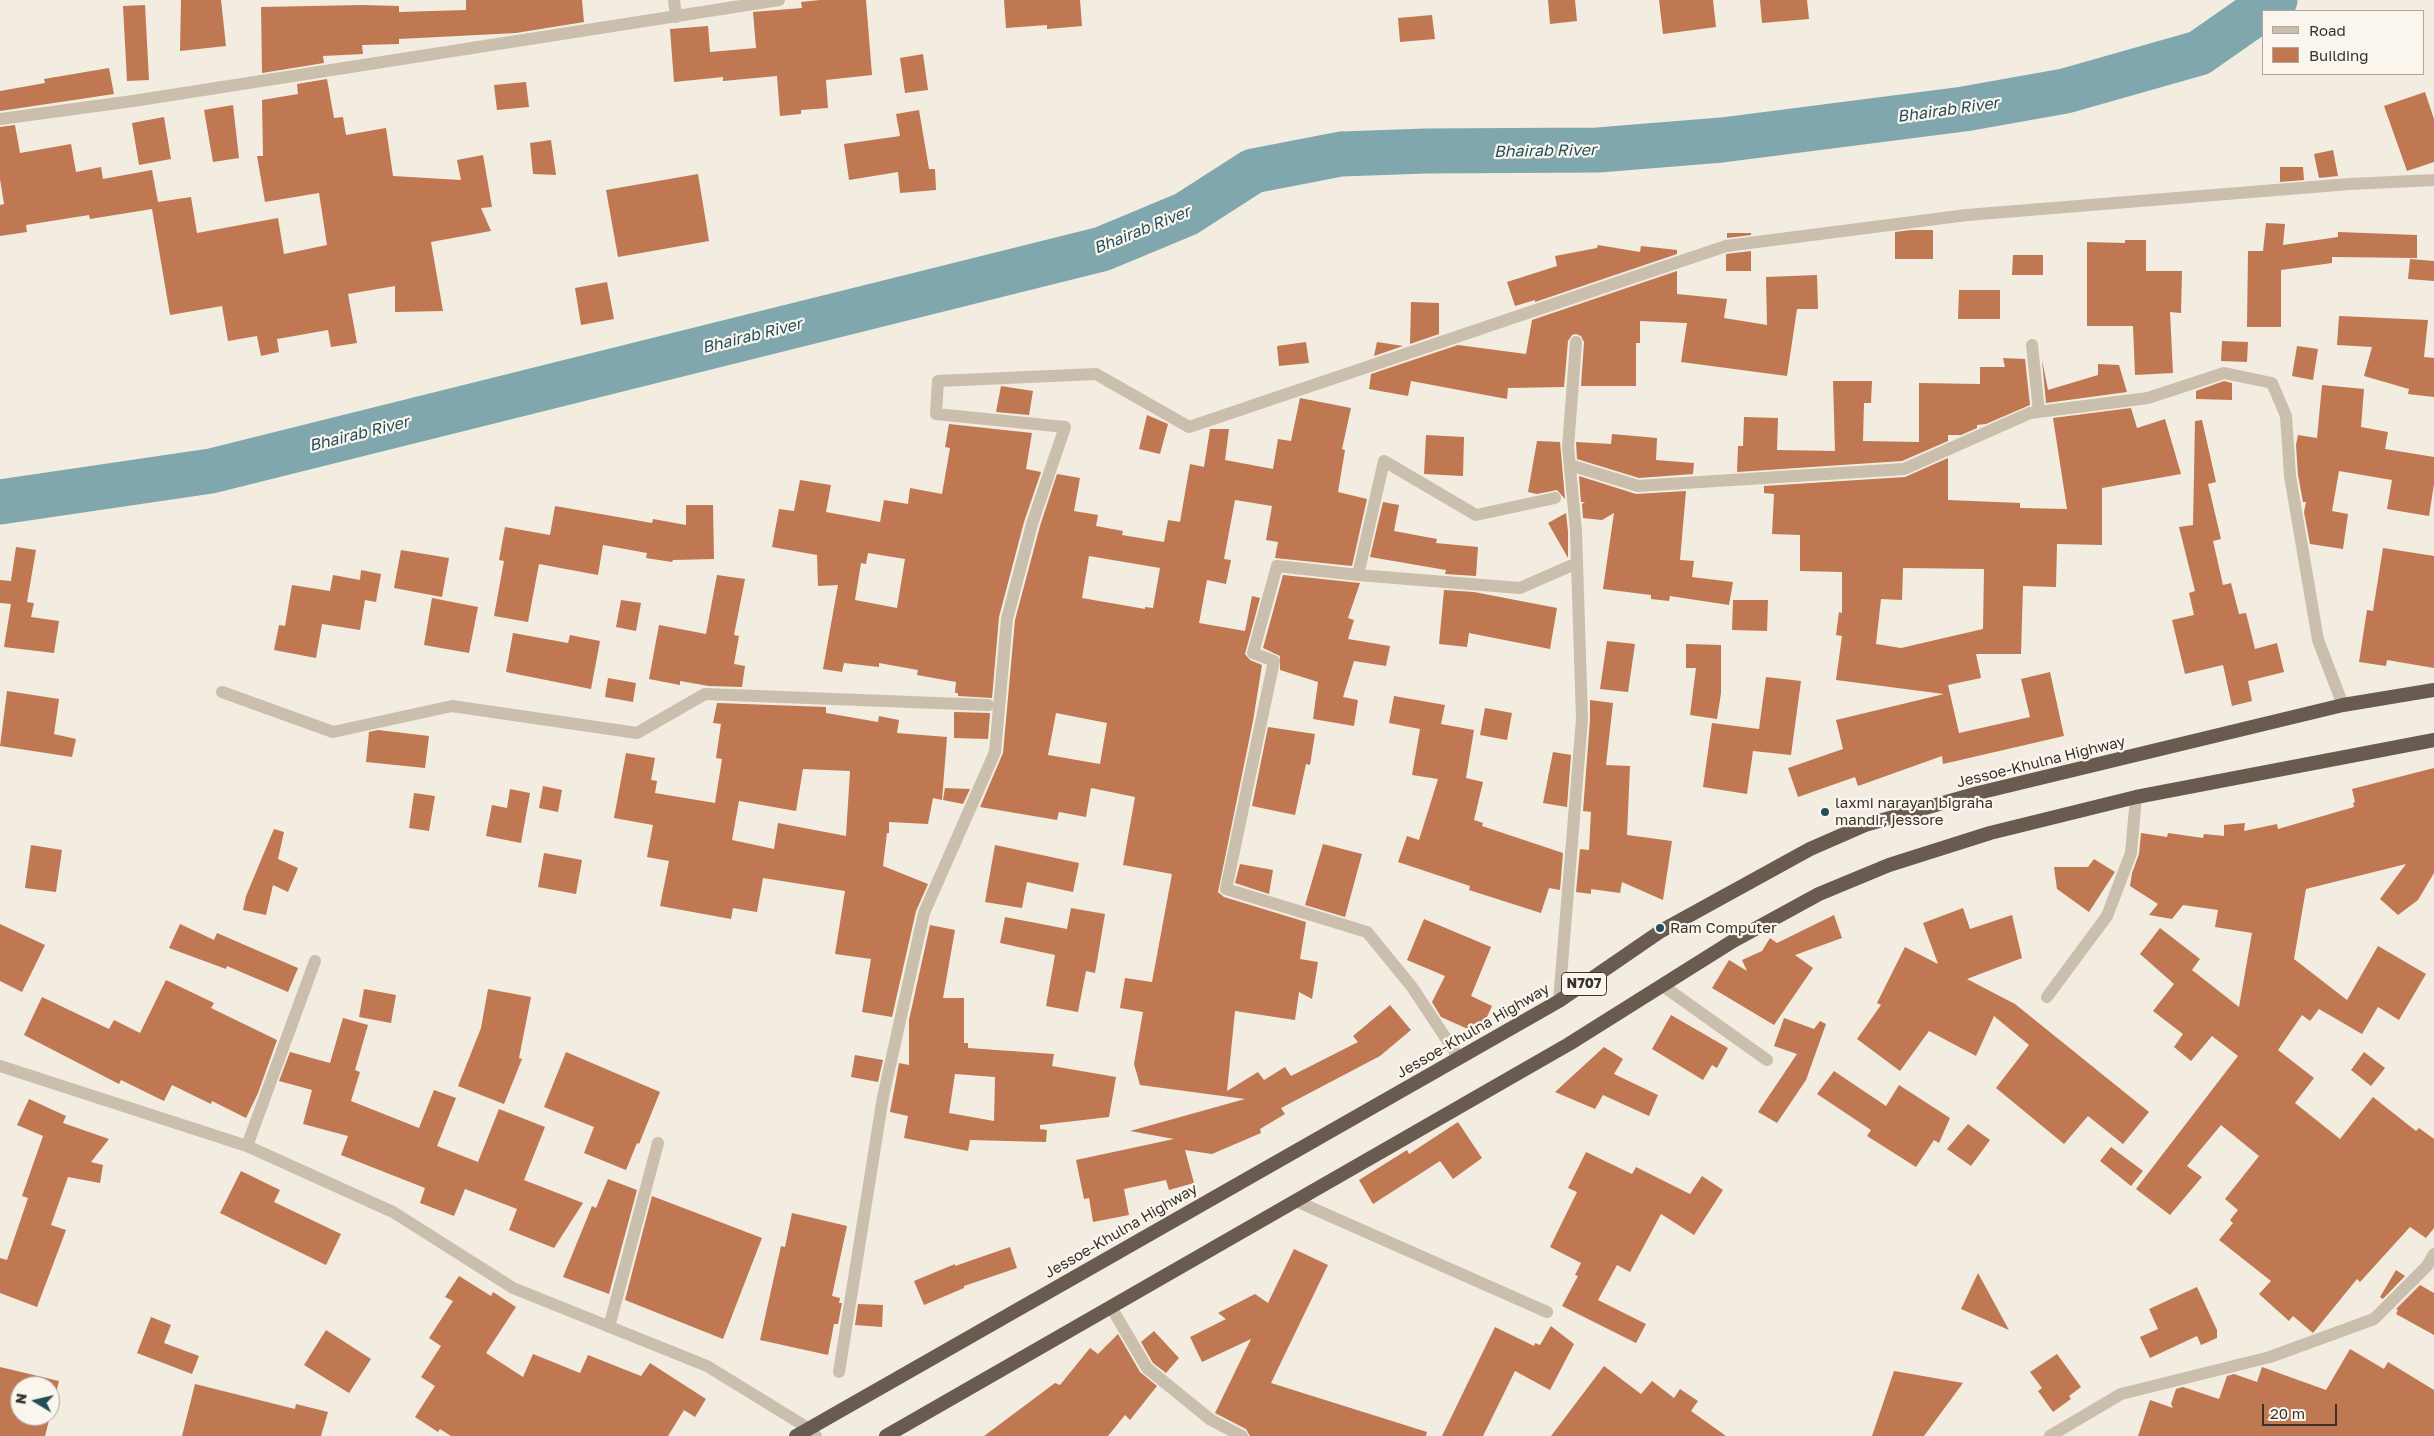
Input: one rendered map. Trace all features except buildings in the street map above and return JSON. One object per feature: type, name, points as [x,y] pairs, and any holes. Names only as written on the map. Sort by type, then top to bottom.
[{"type":"highway","name":"Jessoe-Khulna Highway","points":[[807,1433],[1559,1001],[1661,931],[1802,853],[1865,825],[1978,793],[2343,705],[2434,690]]},
{"type":"highway","name":"N707","points":[[886,1436],[1569,1044],[1733,940],[1819,894],[1889,865],[1990,833],[2136,797],[2434,740]]},
{"type":"street","points":[[674,0],[676,17]]},
{"type":"street","points":[[0,119],[133,101],[779,0]]},
{"type":"street","points":[[839,1372],[883,1097],[924,913],[996,752],[1006,619],[1032,524],[1065,427],[936,414],[938,381],[1096,374],[1190,427],[1726,246],[1967,215],[2350,184],[2434,180]]},
{"type":"street","points":[[1559,1001],[1582,719],[1577,563],[1568,447],[1576,342]]},
{"type":"street","points":[[2032,345],[2039,412]]},
{"type":"street","points":[[1570,465],[1638,486],[1904,469],[2030,413],[2148,398],[2224,374],[2272,383],[2286,416],[2290,476],[2318,640],[2343,705]]},
{"type":"street","points":[[1358,575],[1384,461],[1476,515],[1555,498]]},
{"type":"street","points":[[1459,1058],[1412,987],[1367,932],[1226,889],[1274,661],[1253,653],[1277,566],[1358,575],[1520,588],[1577,563]]},
{"type":"street","points":[[222,692],[332,732],[452,706],[637,733],[705,694],[988,705]]},
{"type":"street","points":[[2046,997],[2107,916],[2131,853],[2136,797]]},
{"type":"street","points":[[247,1146],[315,961]]},
{"type":"street","points":[[1663,986],[1767,1060]]},
{"type":"street","points":[[0,1066],[247,1146],[393,1212],[514,1288],[707,1366],[807,1433]]},
{"type":"street","points":[[609,1327],[658,1143]]},
{"type":"street","points":[[1296,1201],[1547,1312]]},
{"type":"street","points":[[2050,1436],[2121,1394],[2270,1357],[2374,1319],[2427,1266],[2434,1254]]},
{"type":"street","points":[[1111,1307],[1147,1368],[1211,1420],[1242,1436]]},
{"type":"waterway","name":"Bhairab River","points":[[0,502],[211,471],[1102,249],[1186,214],[1253,171],[1341,154],[1426,151],[1598,150],[1722,140],[1964,109],[2065,91],[2199,53],[2275,0]]},
{"type":"place","name":"laxmi narayan bigraha mandir, jessore","points":[[1825,812]]},
{"type":"place","name":"Ram Computer","points":[[1660,928]]}]
